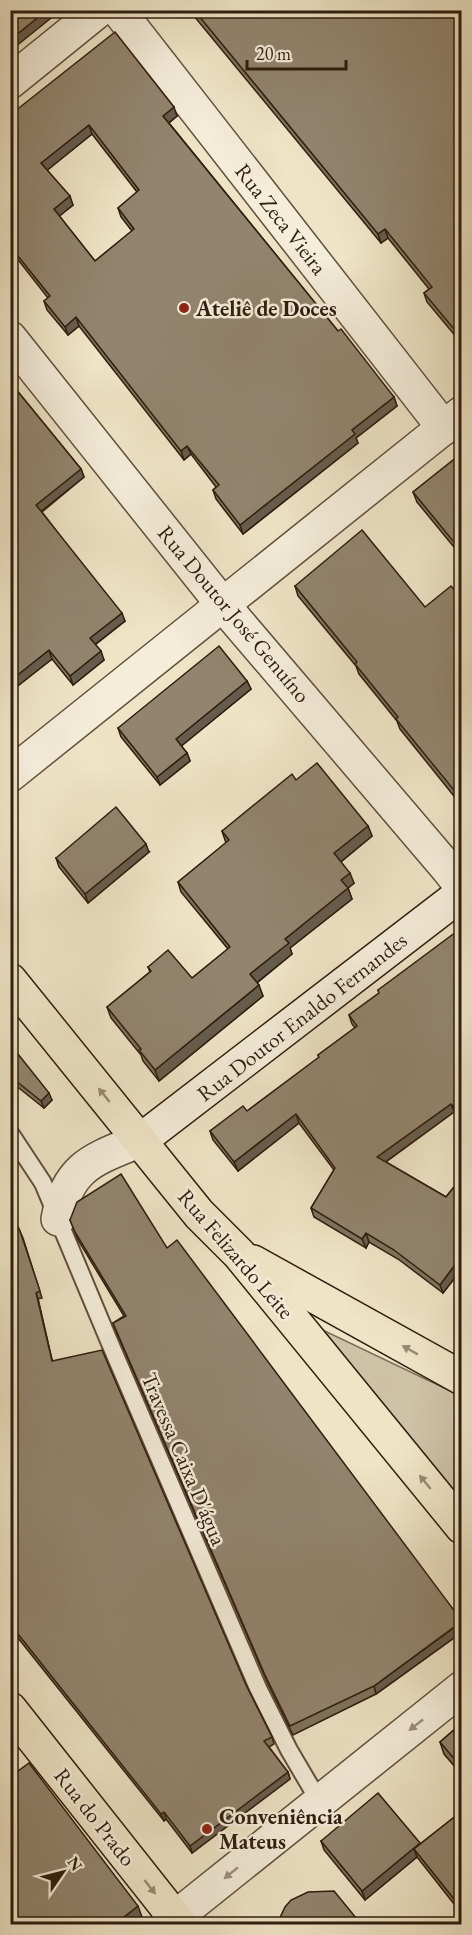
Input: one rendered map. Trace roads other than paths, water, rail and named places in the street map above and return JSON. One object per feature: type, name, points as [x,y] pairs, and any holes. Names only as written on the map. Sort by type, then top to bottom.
[{"type":"main road","name":"Rua Felizardo Leite","points":[[10,980],[199,1214],[239,1254],[462,1527]]},
{"type":"main road","points":[[239,1254],[462,1378]]},
{"type":"main road","name":"Rua do Prado","points":[[10,1709],[174,1922]]},
{"type":"street","points":[[10,82],[99,10]]},
{"type":"street","name":"Rua Zeca Vieira","points":[[118,10],[453,421]]},
{"type":"street","name":"Rua Doutor José Genuíno","points":[[10,338],[223,605],[462,887]]},
{"type":"street","points":[[10,775],[453,421]]},
{"type":"street","name":"Rua Doutor Enaldo Fernandes","points":[[58,1219],[62,1199],[70,1181],[84,1167],[104,1155],[141,1140],[462,892]]},
{"type":"street","points":[[174,1922],[319,1801],[462,1688]]},
{"type":"lane","name":"Travessa Caixa D'água","points":[[10,1133],[43,1183],[258,1688],[289,1750],[319,1801]]},
{"type":"place","name":"Ateliê de Doces","points":[[184,308]]},
{"type":"place","name":"Conveniência Mateus","points":[[207,1829]]}]
